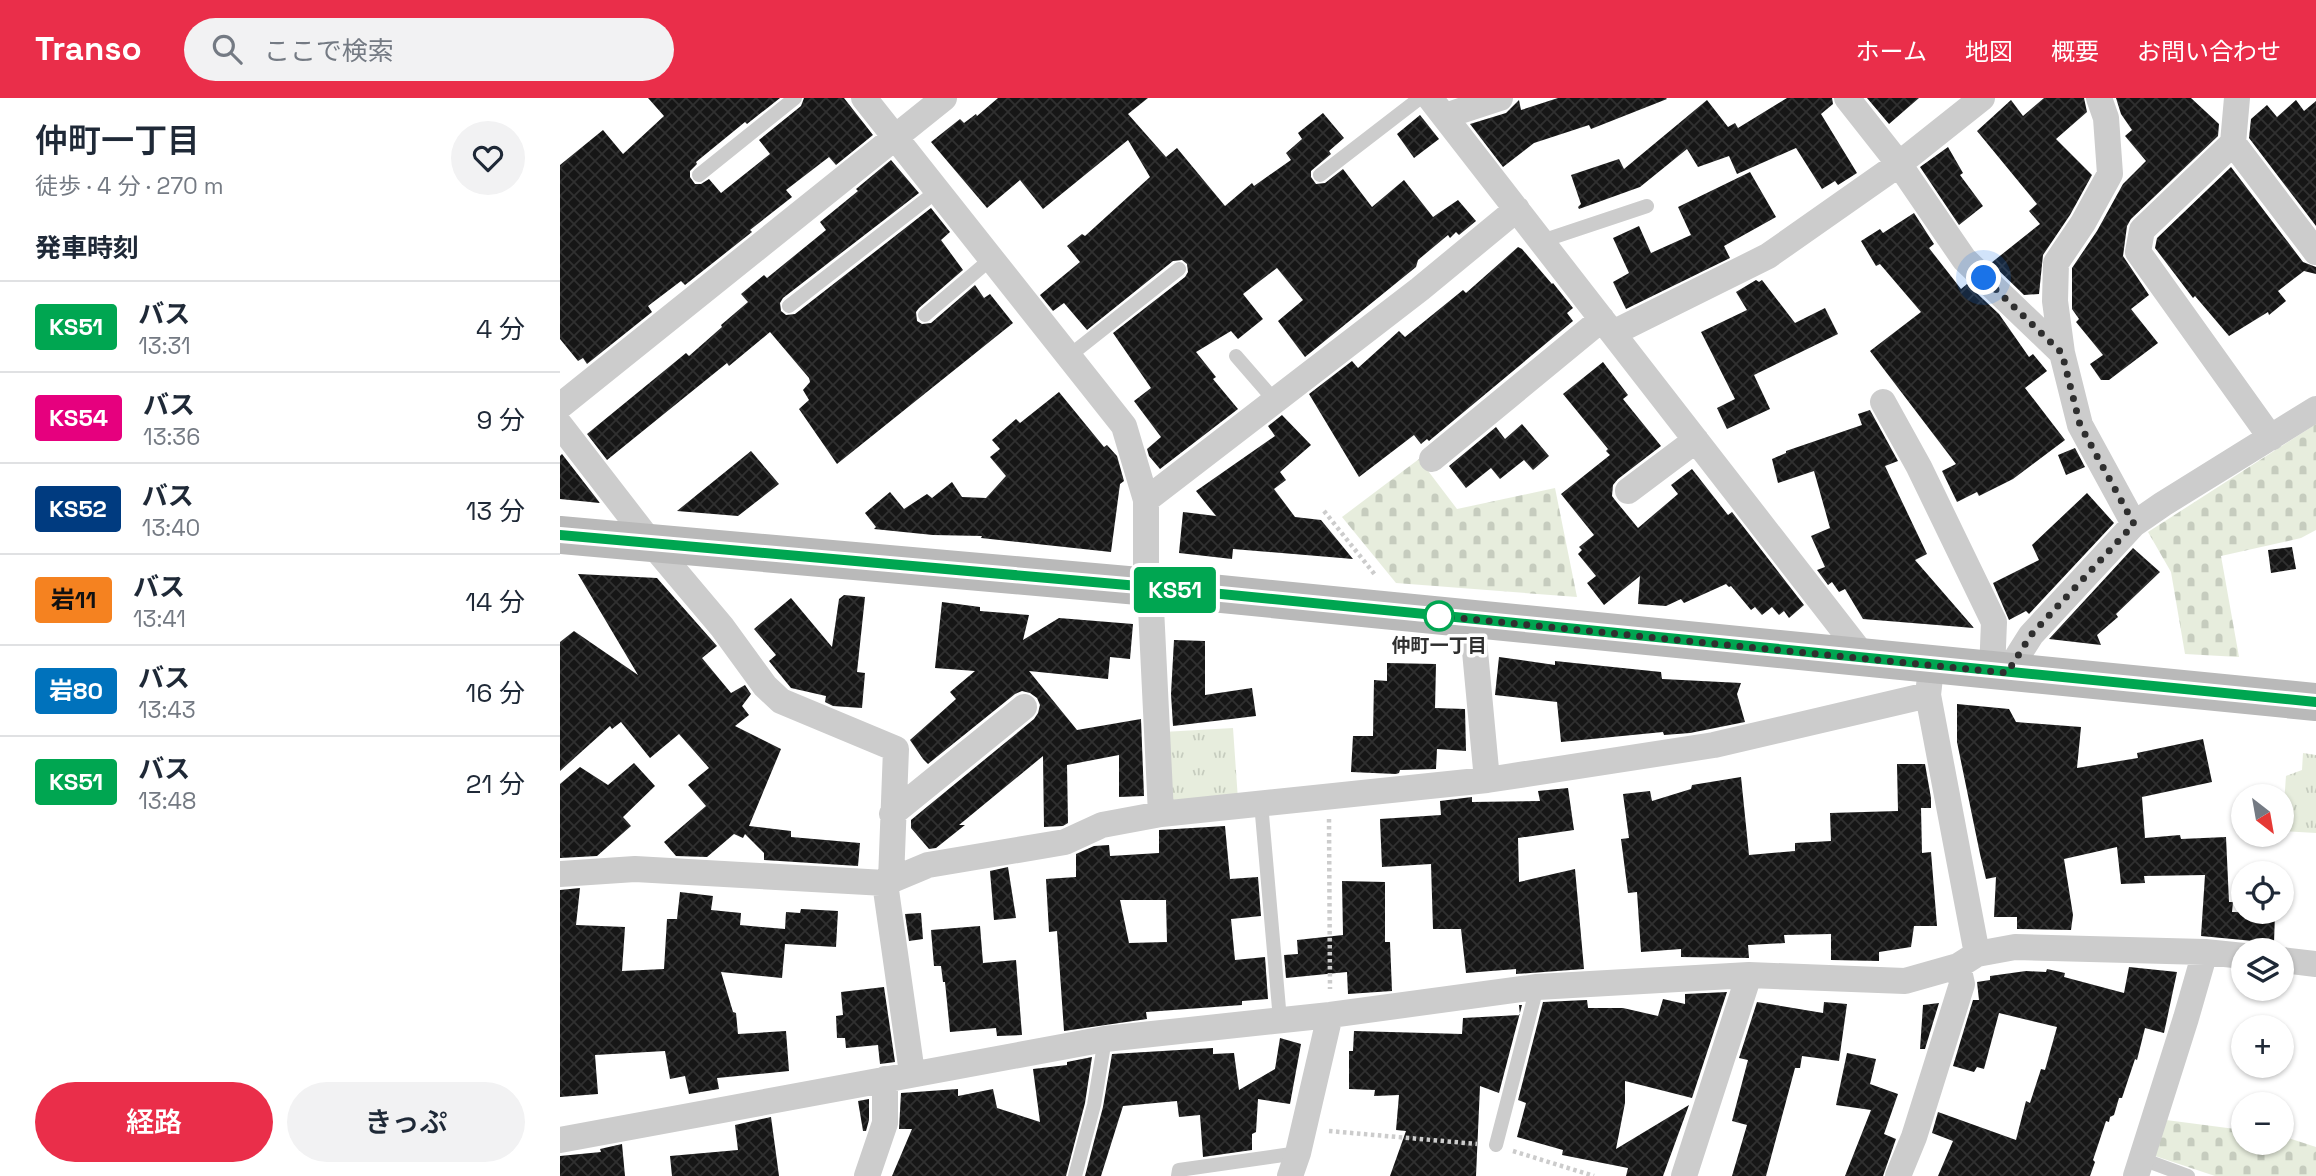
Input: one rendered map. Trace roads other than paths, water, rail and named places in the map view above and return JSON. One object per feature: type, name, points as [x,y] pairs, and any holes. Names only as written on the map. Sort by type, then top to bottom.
[{"type":"main road","points":[[560,535],[1150,587],[1866,658],[1930,680],[2000,672],[2316,702]]},
{"type":"street","points":[[863,98],[1124,426],[1146,500],[1146,567],[1150,587],[1161,814]]},
{"type":"street","points":[[560,405],[944,98]]},
{"type":"street","points":[[1500,98],[1437,107],[1866,658]]},
{"type":"street","points":[[1847,98],[1899,164],[1964,259],[2062,353]]},
{"type":"street","points":[[2099,98],[2106,118],[2110,174],[2056,263],[2055,301],[2062,353],[2080,425],[2134,524]]},
{"type":"street","points":[[2237,98],[2233,143],[2142,230],[2138,251],[2271,438]]},
{"type":"street","points":[[1432,459],[1608,326],[1768,256],[1899,164],[1975,100]]},
{"type":"street","points":[[2233,143],[2316,252]]},
{"type":"street","points":[[1146,500],[1420,289],[1517,209]]},
{"type":"street","points":[[1883,402],[1919,467],[1994,622],[2000,672]]},
{"type":"street","points":[[2000,672],[2134,524],[2316,409]]},
{"type":"street","points":[[560,425],[652,544],[722,627],[765,686],[781,701],[896,749],[888,882],[912,1073]]},
{"type":"street","points":[[1628,491],[1696,439]]},
{"type":"street","points":[[1472,619],[1487,780]]},
{"type":"street","points":[[560,874],[635,869],[888,882],[928,865],[1065,842],[1102,825],[1161,814],[1487,780],[1714,745],[1930,680],[1967,960],[1914,1137],[1898,1176]]},
{"type":"street","points":[[892,814],[1024,707]]},
{"type":"street","points":[[560,1140],[1105,1039],[1537,987],[1749,975],[1905,981],[2015,947],[2231,955]]},
{"type":"street","points":[[2139,1168],[2205,952]]},
{"type":"street","points":[[2294,961],[2316,964]]},
{"type":"street","points":[[1684,1176],[1749,975]]},
{"type":"street","points":[[1297,1153],[1330,1014]]},
{"type":"street","points":[[867,1176],[885,1123],[885,1079]]},
{"type":"lane","points":[[699,175],[795,98]]},
{"type":"lane","points":[[1320,175],[1420,98]]},
{"type":"lane","points":[[789,306],[937,191]]},
{"type":"lane","points":[[1542,241],[1647,206]]},
{"type":"lane","points":[[925,315],[991,259]]},
{"type":"lane","points":[[1069,356],[1180,269]]},
{"type":"lane","points":[[1236,356],[1275,401]]},
{"type":"lane","points":[[1261,803],[1280,1020]]},
{"type":"lane","points":[[1496,1145],[1537,987]]},
{"type":"lane","points":[[1074,1176],[1094,1105],[1105,1039]]},
{"type":"lane","points":[[1178,1176],[1179,1170],[1297,1153]]},
{"type":"lane","points":[[2139,1168],[2188,1176]]},
{"type":"place","name":"仲町一丁目","points":[[1439,616]]}]
